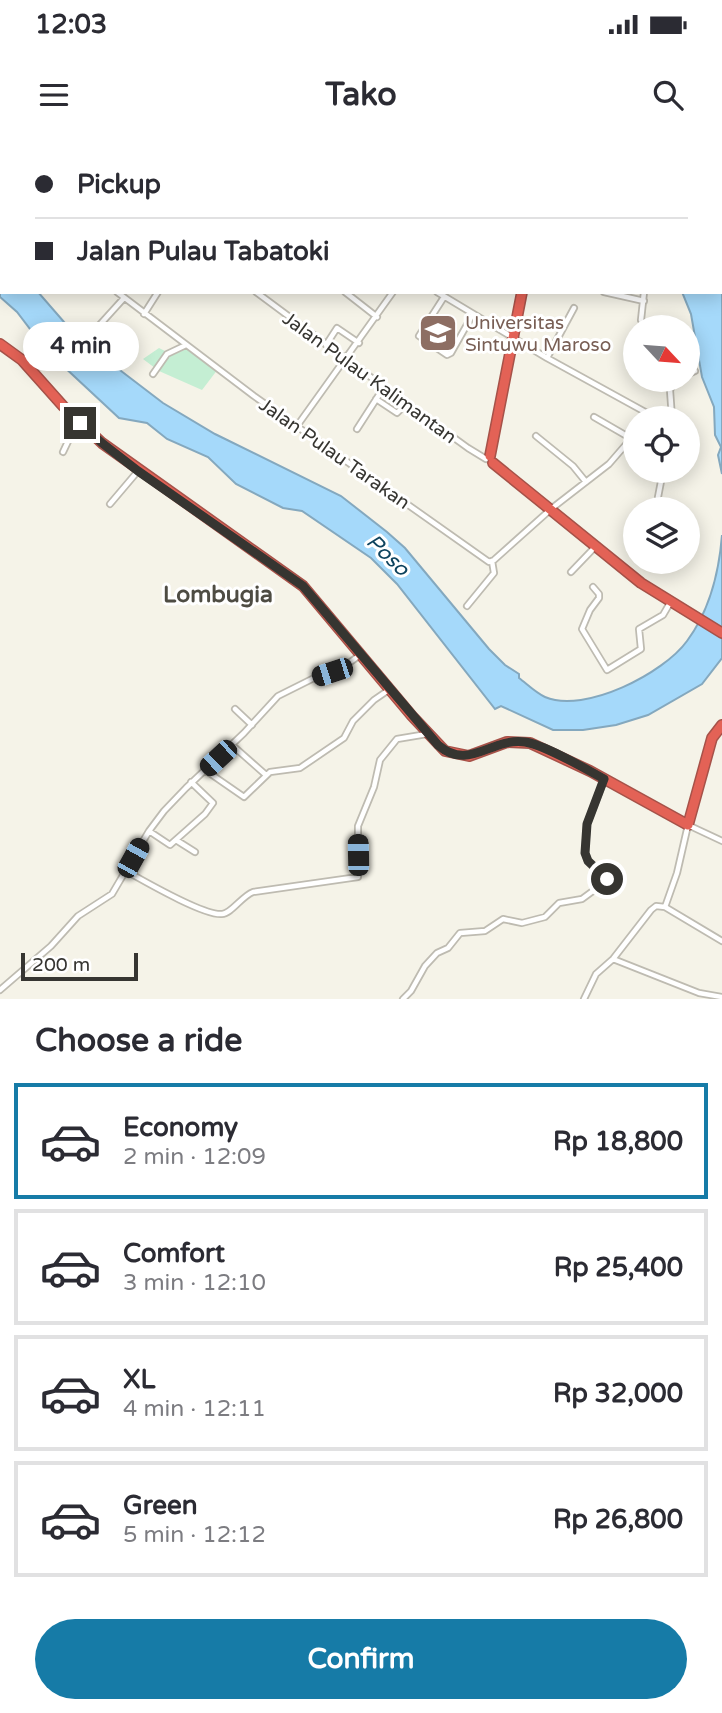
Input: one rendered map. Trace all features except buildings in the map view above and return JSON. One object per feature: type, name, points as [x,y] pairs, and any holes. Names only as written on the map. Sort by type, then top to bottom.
[{"type":"highway","points":[[522,294],[490,459],[595,547],[672,604],[722,634]]},
{"type":"highway","points":[[0,344],[22,360],[102,443],[303,586],[443,749],[458,756],[469,756],[507,743],[530,743],[604,779],[688,825],[712,738],[722,725]]},
{"type":"street","name":"Jalan Pulau Tarakan","points":[[119,294],[448,535],[484,559],[492,561]]},
{"type":"street","points":[[144,314],[158,294]]},
{"type":"street","name":"Jalan Pulau Kalimantan","points":[[259,294],[406,404],[468,448],[490,459]]},
{"type":"street","points":[[348,294],[377,317]]},
{"type":"street","points":[[297,426],[392,294]]},
{"type":"street","points":[[440,294],[630,406]]},
{"type":"street","points":[[613,294],[643,301]]},
{"type":"street","points":[[642,315],[644,294]]},
{"type":"street","points":[[444,297],[419,336],[447,355],[473,314]]},
{"type":"street","points":[[94,330],[124,298]]},
{"type":"street","points":[[547,358],[574,308]]},
{"type":"street","points":[[326,345],[338,328],[359,343]]},
{"type":"street","points":[[152,374],[167,354],[186,345]]},
{"type":"street","points":[[357,429],[383,387]]},
{"type":"street","points":[[376,399],[397,413],[406,404]]},
{"type":"street","points":[[594,417],[623,432]]},
{"type":"street","points":[[63,452],[80,423]]},
{"type":"street","points":[[536,436],[573,466],[586,482]]},
{"type":"street","points":[[467,606],[494,573],[492,561],[623,450]]},
{"type":"street","points":[[110,504],[138,471]]},
{"type":"street","points":[[658,496],[661,483]]},
{"type":"street","points":[[571,572],[595,547]]},
{"type":"street","points":[[593,587],[599,598],[590,610],[582,629],[607,670],[641,649],[639,629],[662,616],[672,604]]},
{"type":"street","points":[[0,990],[51,946],[78,916],[112,894],[149,831],[191,782],[232,745],[281,694],[342,668],[361,655]]},
{"type":"street","points":[[205,770],[244,797],[266,775],[274,771],[300,768],[344,738],[353,720],[390,689]]},
{"type":"street","points":[[235,709],[252,725]]},
{"type":"street","points":[[126,871],[183,901],[223,914],[253,892],[358,877],[358,826],[374,787],[380,760],[398,739],[428,734]]},
{"type":"street","points":[[232,745],[266,775]]},
{"type":"street","points":[[403,999],[411,991],[425,966],[434,956],[448,948],[460,933],[485,931],[503,919],[522,923],[545,918],[559,903],[582,899],[605,882],[607,878],[591,864],[585,853],[587,824],[604,779]]},
{"type":"street","points":[[149,831],[167,845],[176,840],[213,805],[191,782]]},
{"type":"street","points":[[665,907],[677,873],[688,825],[722,841]]},
{"type":"street","points":[[176,840],[195,852]]},
{"type":"street","points":[[584,999],[596,974],[613,959],[656,906],[665,907],[722,941]]},
{"type":"street","points":[[613,959],[699,993],[722,997]]},
{"type":"green space","points":[[159,348],[173,355],[188,348],[218,369],[202,390],[159,371],[143,359]]},
{"type":"water","name":"Poso","points":[[0,294],[40,294],[91,348],[163,403],[215,434],[341,496],[405,548],[489,649],[519,674],[519,678],[545,697],[562,701],[601,695],[643,677],[676,653],[702,617],[716,577],[722,535],[722,658],[702,684],[648,715],[616,725],[583,730],[553,730],[501,706],[495,709],[397,584],[371,558],[302,511],[283,508],[236,484],[208,457],[167,439],[147,423],[119,418],[46,350],[17,312]]},
{"type":"water","points":[[683,294],[722,294],[722,474],[718,455],[721,447],[715,435],[714,407],[700,366],[700,315],[691,315]]},
{"type":"place","name":"Universitas Sintuwu Maroso","points":[[438,333]]},
{"type":"district","name":"Lombugia","points":[[218,594]]},
{"type":"route","points":[[80,423],[138,471],[312,594],[438,745],[446,751],[458,756],[469,756],[500,744],[526,742],[604,779],[587,824],[585,853],[588,861],[607,879]]}]
